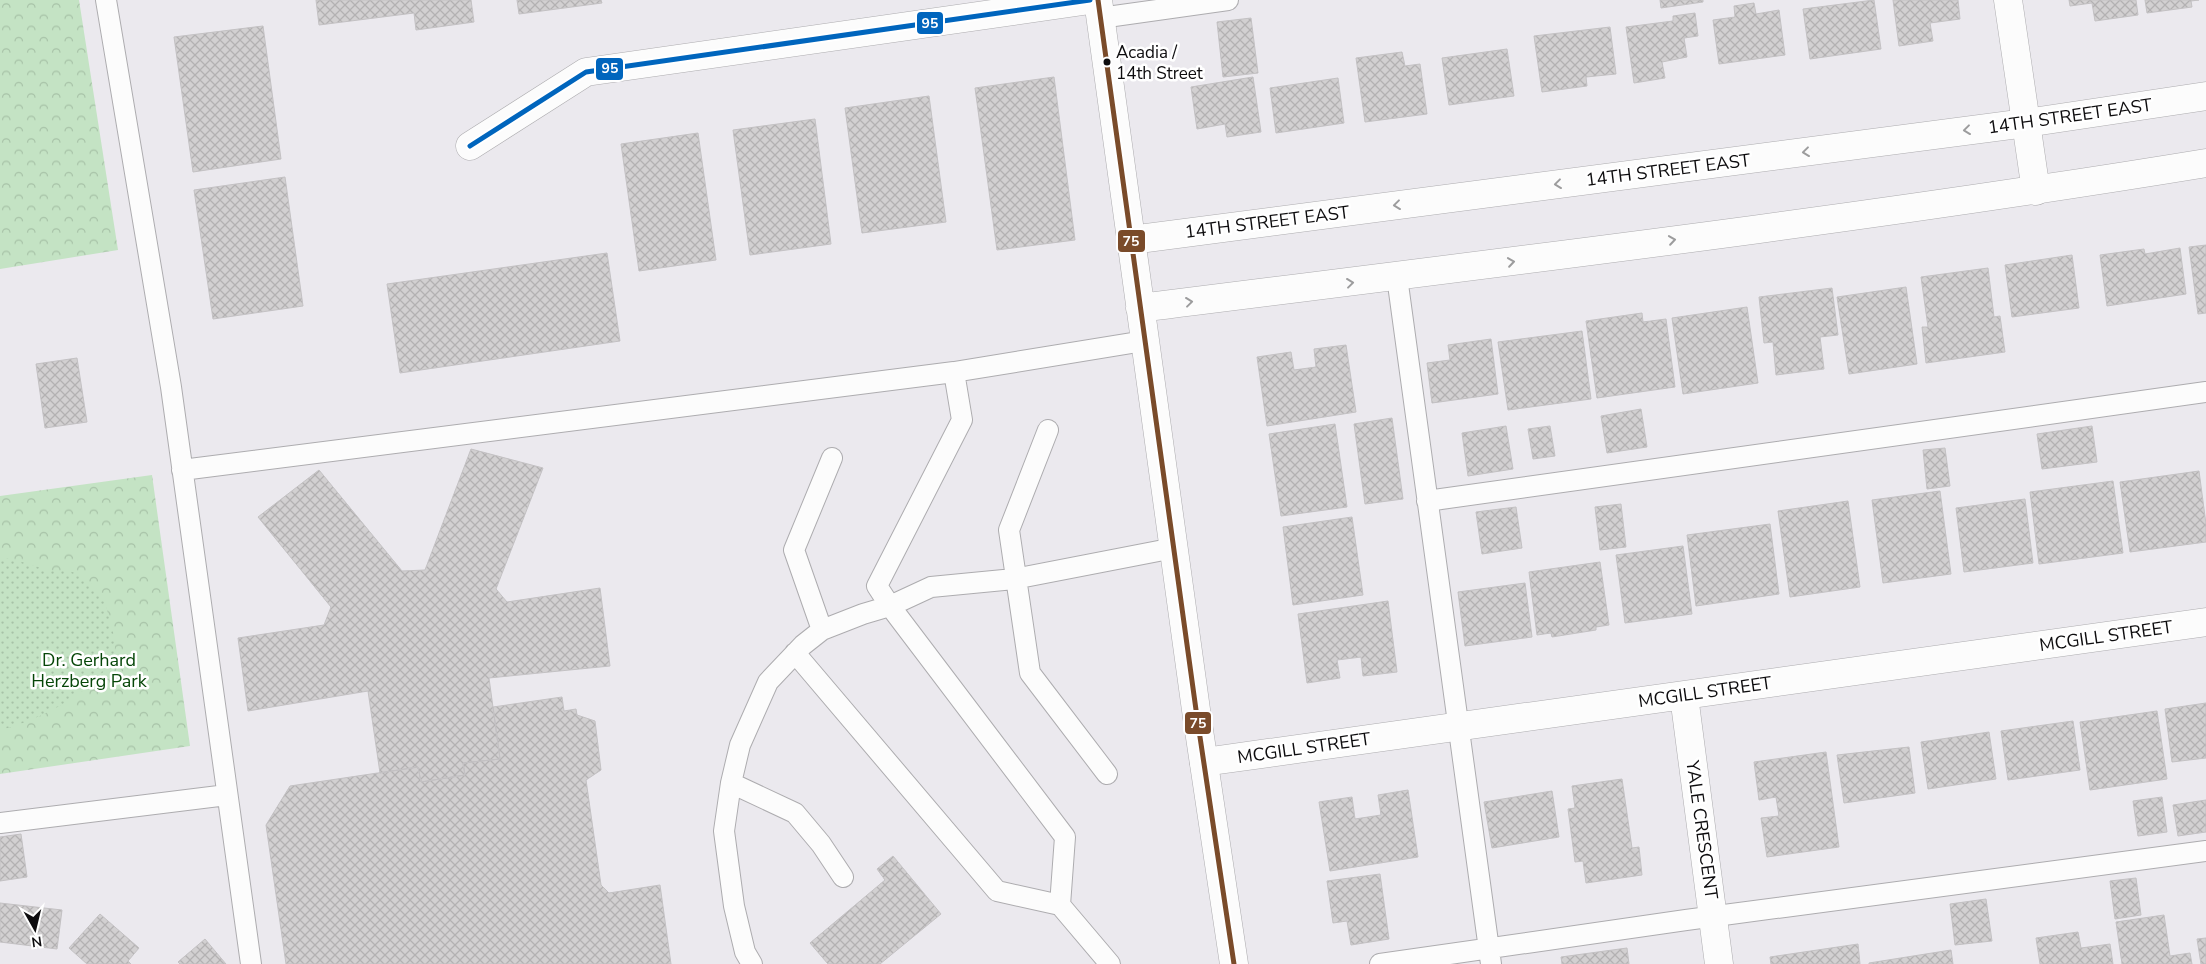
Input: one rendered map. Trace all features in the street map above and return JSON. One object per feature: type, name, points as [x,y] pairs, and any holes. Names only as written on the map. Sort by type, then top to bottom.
[{"type":"street","points":[[2008,0],[2036,191]]},
{"type":"street","points":[[470,146],[586,72],[1096,6],[1234,964]]},
{"type":"street","name":"14TH STREET EAST","points":[[1131,240],[2026,123],[2206,96]]},
{"type":"street","points":[[1140,308],[1397,277],[2036,191],[2206,163]]},
{"type":"street","name":"MCGILL STREET","points":[[1204,762],[2206,622]]},
{"type":"street","name":"YALE CRESCENT","points":[[1684,696],[1719,964]]},
{"type":"lane","points":[[106,0],[171,387],[251,964]]},
{"type":"lane","points":[[1096,6],[1228,0]]},
{"type":"lane","points":[[1397,277],[1490,956]]},
{"type":"lane","points":[[182,470],[954,372],[1144,341]]},
{"type":"lane","points":[[954,372],[962,420],[878,586],[890,606],[1065,838],[1060,905]]},
{"type":"lane","points":[[1427,502],[2206,392]]},
{"type":"lane","points":[[1048,430],[1009,530],[1014,579],[1030,672],[1107,774]]},
{"type":"lane","points":[[822,630],[794,550],[832,458]]},
{"type":"lane","points":[[752,964],[745,952],[734,906],[724,831],[731,783],[740,744],[768,682],[795,653],[822,630],[890,606],[931,587],[1014,579],[1174,548]]},
{"type":"lane","points":[[795,653],[997,891],[1060,905],[1110,964]]},
{"type":"lane","points":[[731,783],[795,813],[821,844],[843,877]]},
{"type":"lane","points":[[0,823],[227,795]]},
{"type":"lane","points":[[1380,964],[1490,956],[1714,916],[2206,850]]},
{"type":"green space","points":[[0,0],[79,0],[118,250],[0,269]]},
{"type":"green space","name":"Dr. Gerhard Herzberg Park","points":[[152,475],[190,746],[0,774],[0,496]]},
{"type":"green space","points":[[0,558],[48,570],[74,572],[90,582],[99,592],[105,603],[115,647],[110,661],[100,675],[86,689],[32,720],[0,730]]},
{"type":"building","points":[[316,0],[471,0],[474,22],[416,30],[414,13],[319,25]]},
{"type":"building","points":[[517,0],[601,0],[602,3],[519,14]]},
{"type":"building","points":[[1660,0],[1703,0],[1703,2],[1661,8]]},
{"type":"building","points":[[1874,0],[1881,49],[1810,59],[1803,9]]},
{"type":"building","points":[[1893,0],[1958,0],[1960,19],[1930,23],[1933,41],[1899,46]]},
{"type":"building","points":[[2069,0],[2136,0],[2138,15],[2095,21],[2092,3],[2070,6]]},
{"type":"building","points":[[2145,0],[2199,0],[2191,1],[2192,7],[2147,13]]},
{"type":"building","points":[[1754,3],[1756,14],[1779,10],[1785,55],[1719,64],[1713,20],[1735,17],[1734,6]]},
{"type":"building","points":[[1695,13],[1698,36],[1684,38],[1687,57],[1662,62],[1665,78],[1634,83],[1626,27],[1673,21],[1673,16]]},
{"type":"building","points":[[1251,18],[1258,73],[1223,77],[1217,22]]},
{"type":"building","points":[[263,26],[281,159],[193,172],[174,37]]},
{"type":"building","points":[[1610,27],[1616,74],[1586,77],[1587,86],[1542,92],[1534,36]]},
{"type":"building","points":[[1507,49],[1514,96],[1449,105],[1442,58]]},
{"type":"building","points":[[1402,52],[1405,66],[1420,64],[1427,114],[1365,122],[1356,58]]},
{"type":"building","points":[[1054,77],[1075,240],[997,250],[975,88]]},
{"type":"building","points":[[1253,77],[1261,132],[1227,137],[1225,124],[1197,129],[1191,87]]},
{"type":"building","points":[[1338,78],[1344,123],[1276,133],[1270,88]]},
{"type":"building","points":[[929,96],[946,222],[862,233],[845,108]]},
{"type":"building","points":[[815,119],[831,244],[750,255],[733,130]]},
{"type":"building","points":[[698,133],[716,260],[639,271],[621,144]]},
{"type":"building","points":[[285,177],[303,306],[213,319],[194,190]]},
{"type":"building","points":[[2206,245],[2206,313],[2198,314],[2189,247]]},
{"type":"building","points":[[2180,248],[2186,294],[2107,306],[2100,255],[2144,249],[2145,254]]},
{"type":"building","points":[[607,253],[620,341],[400,373],[387,284]]},
{"type":"building","points":[[2072,255],[2079,308],[2012,317],[2005,265]]},
{"type":"building","points":[[1988,268],[1994,317],[2000,316],[2005,352],[1926,363],[1922,327],[1928,327],[1921,277]]},
{"type":"building","points":[[1906,287],[1917,364],[1849,374],[1837,297]]},
{"type":"building","points":[[1832,288],[1838,335],[1820,337],[1824,369],[1776,375],[1773,342],[1764,343],[1759,297]]},
{"type":"building","points":[[1747,307],[1758,383],[1683,394],[1672,318]]},
{"type":"building","points":[[1642,313],[1643,322],[1666,319],[1675,387],[1597,398],[1586,321]]},
{"type":"building","points":[[1582,331],[1591,399],[1508,410],[1498,342]]},
{"type":"building","points":[[1491,339],[1498,394],[1432,403],[1427,363],[1450,360],[1448,345]]},
{"type":"building","points":[[1346,345],[1356,412],[1267,426],[1257,357],[1291,352],[1294,370],[1316,367],[1314,349]]},
{"type":"building","points":[[77,358],[87,422],[45,428],[36,364]]},
{"type":"building","points":[[1641,409],[1647,447],[1607,453],[1601,416]]},
{"type":"building","points":[[1392,418],[1403,499],[1365,504],[1354,424]]},
{"type":"building","points":[[1335,424],[1347,507],[1281,516],[1269,434]]},
{"type":"building","points":[[1506,426],[1513,469],[1468,476],[1462,433]]},
{"type":"building","points":[[1550,426],[1555,456],[1533,459],[1528,429]]},
{"type":"building","points":[[2092,426],[2097,462],[2042,469],[2037,434]]},
{"type":"building","points":[[1945,448],[1950,486],[1927,489],[1923,450]]},
{"type":"building","points":[[471,449],[543,468],[496,589],[507,602],[600,588],[610,666],[489,678],[500,759],[463,763],[465,775],[421,782],[418,767],[380,773],[368,691],[248,711],[238,638],[324,625],[331,607],[258,517],[319,470],[402,571],[425,570]]},
{"type":"building","points":[[2199,471],[2206,524],[2206,542],[2130,552],[2120,482]]},
{"type":"building","points":[[2113,481],[2123,553],[2039,564],[2030,492]]},
{"type":"building","points":[[1940,491],[1951,574],[1883,583],[1872,500]]},
{"type":"building","points":[[2025,499],[2033,563],[1964,572],[1956,508]]},
{"type":"building","points":[[1848,501],[1860,587],[1790,597],[1778,511]]},
{"type":"building","points":[[1621,504],[1626,547],[1600,550],[1595,507]]},
{"type":"building","points":[[1516,507],[1522,548],[1482,554],[1476,512]]},
{"type":"building","points":[[1352,517],[1363,595],[1293,605],[1283,527]]},
{"type":"building","points":[[1770,524],[1779,594],[1696,606],[1687,535]]},
{"type":"building","points":[[1683,546],[1692,614],[1625,623],[1616,555]]},
{"type":"building","points":[[1600,562],[1609,625],[1596,627],[1596,630],[1552,637],[1551,633],[1537,635],[1529,572]]},
{"type":"building","points":[[1525,583],[1532,637],[1465,646],[1458,592]]},
{"type":"building","points":[[1388,601],[1397,672],[1363,676],[1361,657],[1337,660],[1340,678],[1307,683],[1298,614]]},
{"type":"building","points":[[562,697],[564,711],[576,709],[577,715],[595,721],[601,770],[586,780],[601,885],[609,893],[660,885],[671,964],[286,964],[266,825],[290,786],[418,767],[421,782],[465,775],[463,763],[500,759],[493,707]]},
{"type":"building","points":[[2206,703],[2206,758],[2172,762],[2165,709]]},
{"type":"building","points":[[2157,711],[2167,779],[2090,790],[2080,722]]},
{"type":"building","points":[[2073,721],[2080,770],[2008,780],[2001,731]]},
{"type":"building","points":[[1989,732],[1996,779],[1928,789],[1921,742]]},
{"type":"building","points":[[1909,747],[1915,793],[1844,803],[1837,755]]},
{"type":"building","points":[[1826,752],[1839,847],[1767,857],[1761,818],[1779,816],[1776,797],[1759,800],[1754,762]]},
{"type":"building","points":[[1622,779],[1632,848],[1639,847],[1642,875],[1586,883],[1583,861],[1575,862],[1568,809],[1575,808],[1572,786]]},
{"type":"building","points":[[1408,790],[1418,857],[1330,871],[1319,802],[1352,797],[1355,819],[1381,815],[1378,795]]},
{"type":"building","points":[[1552,791],[1559,837],[1492,848],[1484,802]]},
{"type":"building","points":[[2162,797],[2167,832],[2138,836],[2133,801]]},
{"type":"building","points":[[2206,800],[2206,832],[2178,836],[2173,805]]},
{"type":"building","points":[[21,834],[27,877],[0,881],[0,837]]},
{"type":"building","points":[[893,856],[941,914],[880,964],[828,964],[810,943],[885,880],[877,869]]},
{"type":"building","points":[[1380,874],[1389,939],[1351,945],[1347,921],[1333,923],[1327,881]]},
{"type":"building","points":[[2136,878],[2141,915],[2115,919],[2110,881]]},
{"type":"building","points":[[1986,899],[1992,941],[1955,945],[1950,904]]},
{"type":"building","points":[[0,903],[62,910],[57,949],[0,942]]},
{"type":"building","points":[[100,914],[139,948],[128,961],[131,964],[87,964],[69,948]]},
{"type":"building","points":[[2164,915],[2170,956],[2190,953],[2192,964],[2122,964],[2116,922]]},
{"type":"building","points":[[2078,932],[2081,948],[2110,944],[2113,964],[2040,964],[2036,938]]},
{"type":"building","points":[[2206,938],[2206,964],[2201,964],[2197,939]]},
{"type":"building","points":[[205,939],[226,964],[180,964],[178,962]]},
{"type":"building","points":[[1858,944],[1860,964],[1771,964],[1770,957]]},
{"type":"building","points":[[1627,948],[1629,964],[1562,964],[1561,957]]},
{"type":"building","points":[[1951,950],[1953,964],[1869,964],[1869,963]]},
{"type":"transit line","name":"95","points":[[470,146],[586,72],[1090,0]]},
{"type":"transit line","name":"75","points":[[1098,0],[1197,717],[1234,964]]},
{"type":"place","name":"Acadia / 14th Street","points":[[1107,62]]}]
